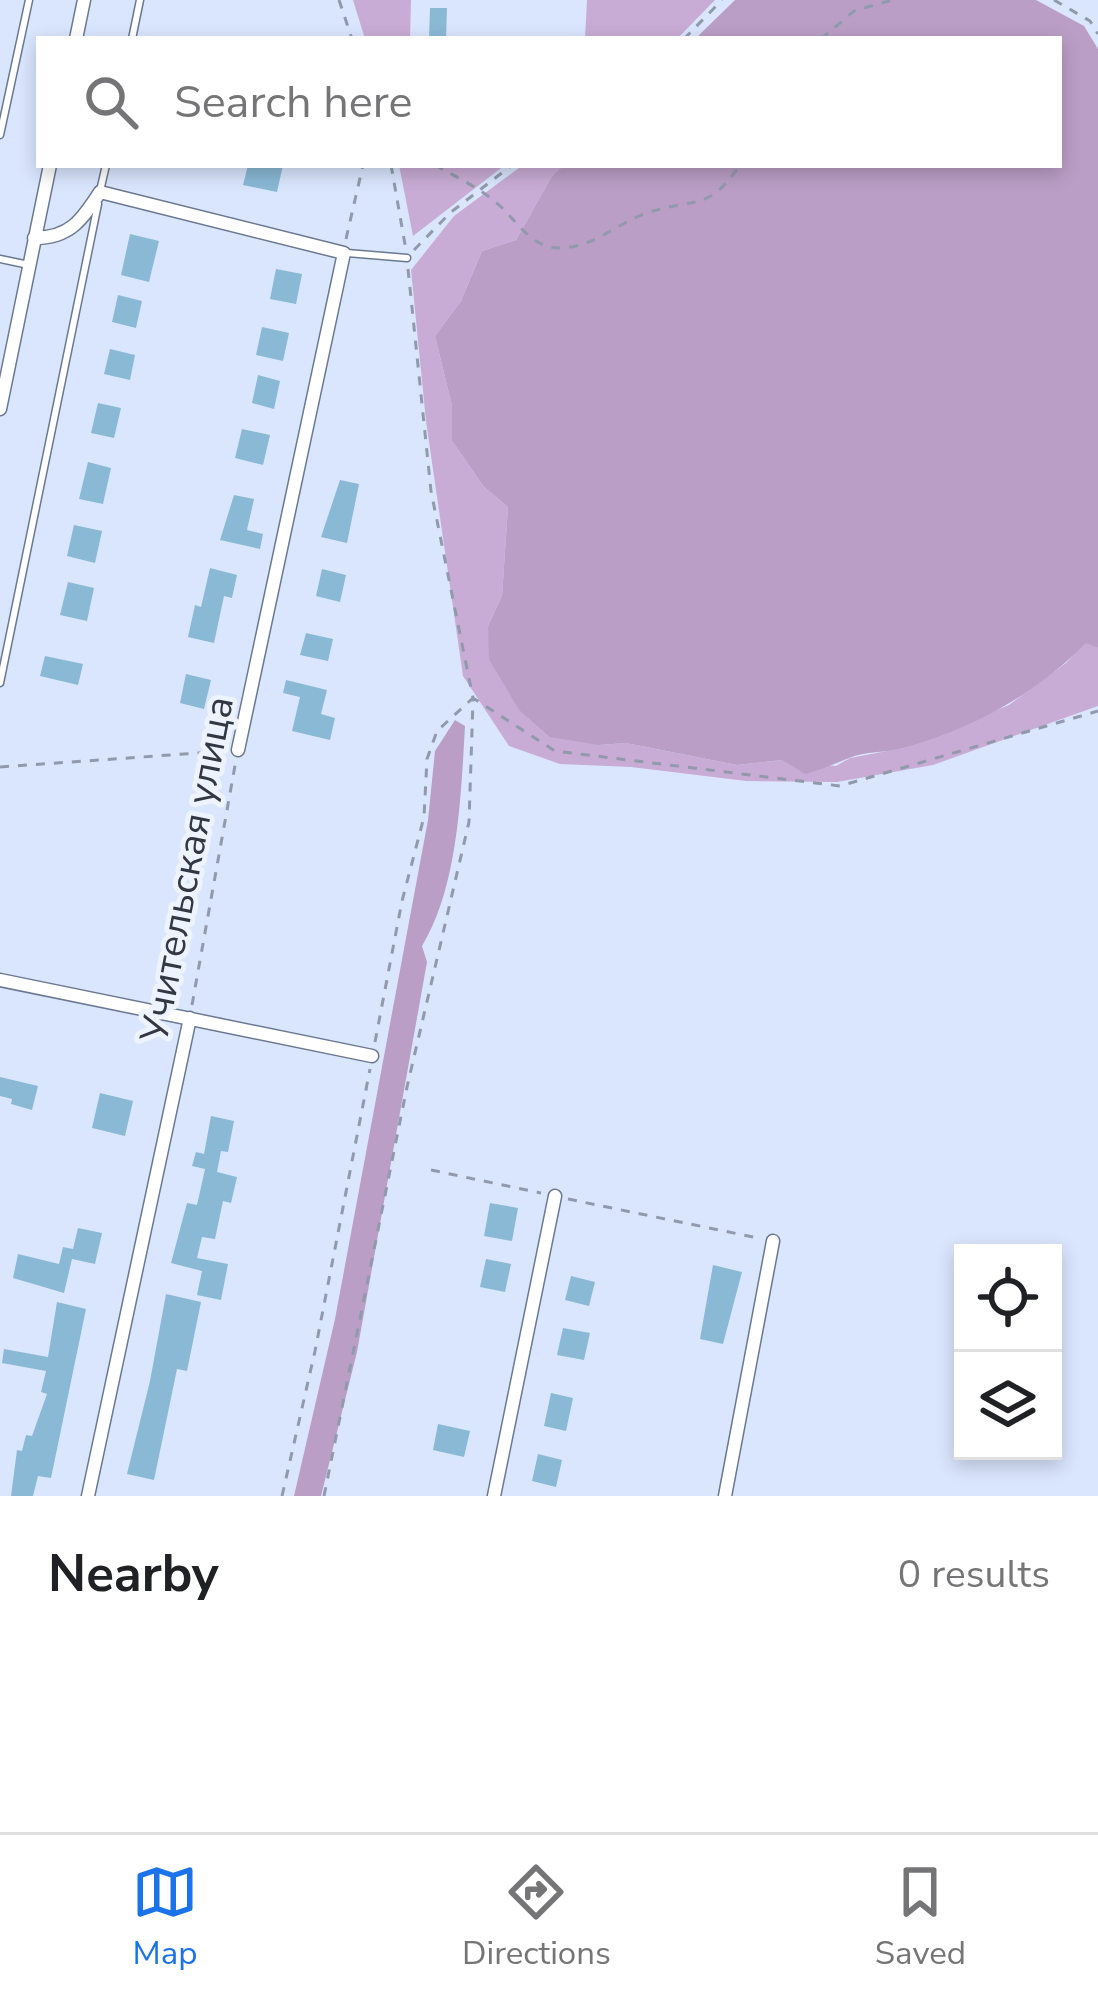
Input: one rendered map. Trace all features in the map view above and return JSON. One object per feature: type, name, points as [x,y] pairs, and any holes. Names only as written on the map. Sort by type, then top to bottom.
[{"type":"street","points":[[77,36],[84,0]]},
{"type":"street","points":[[0,409],[49,168]]},
{"type":"street","points":[[34,238],[54,238],[77,226],[100,192],[344,253]]},
{"type":"street","name":"Учительская улица","points":[[238,750],[344,253]]},
{"type":"street","points":[[0,980],[372,1056]]},
{"type":"street","name":"Учительская улица","points":[[88,1496],[190,1018]]},
{"type":"street","points":[[494,1496],[555,1196]]},
{"type":"street","points":[[725,1496],[773,1240]]},
{"type":"lane","points":[[0,135],[29,0]]},
{"type":"lane","points":[[133,36],[140,0]]},
{"type":"lane","points":[[0,682],[105,168]]},
{"type":"lane","points":[[344,253],[407,258]]},
{"type":"lane","points":[[0,259],[29,266]]},
{"type":"path","points":[[339,0],[351,36]]},
{"type":"path","points":[[687,36],[722,0]]},
{"type":"path","points":[[825,36],[854,11],[892,0]]},
{"type":"path","points":[[1054,0],[1090,21],[1098,34]]},
{"type":"path","points":[[344,253],[362,168]]},
{"type":"path","points":[[324,1496],[407,1087],[469,822],[473,698],[431,491],[407,258],[392,168]]},
{"type":"path","points":[[440,168],[500,206],[525,236],[562,248],[581,246],[649,212],[712,198],[738,168]]},
{"type":"path","points":[[407,258],[450,213],[508,168]]},
{"type":"path","points":[[473,698],[555,751],[840,786],[1098,711]]},
{"type":"path","points":[[282,1496],[315,1351],[402,901],[424,817],[427,759],[436,731],[473,698]]},
{"type":"path","points":[[0,767],[238,750]]},
{"type":"path","name":"Учительская улица","points":[[190,1018],[238,750]]},
{"type":"path","points":[[431,1170],[773,1240]]},
{"type":"shaded area","points":[[353,0],[411,0],[410,36],[364,36]]},
{"type":"shaded area","points":[[587,0],[715,0],[680,36],[585,36]]},
{"type":"shaded area","points":[[735,0],[1036,0],[1084,26],[1098,49],[1098,648],[1086,643],[1024,694],[954,731],[805,774],[782,760],[737,765],[626,743],[599,745],[550,737],[519,710],[489,659],[488,626],[502,596],[508,507],[484,487],[452,441],[452,406],[435,336],[461,301],[482,251],[516,240],[561,168],[1062,168],[1062,36],[698,36]]},
{"type":"shaded area","points":[[400,168],[501,168],[413,236]]},
{"type":"shaded area","points":[[519,168],[561,168],[516,240],[482,251],[461,301],[435,336],[452,406],[452,441],[484,487],[508,507],[502,596],[488,626],[599,745],[626,743],[737,765],[782,760],[836,766],[850,758],[903,748],[1009,705],[1086,642],[1098,648],[1098,706],[933,765],[837,782],[746,781],[560,764],[509,746],[463,676],[426,421],[411,270],[454,216]]},
{"type":"shaded area","points":[[455,720],[465,726],[456,840],[443,896],[422,946],[427,962],[357,1352],[321,1496],[294,1496],[335,1319],[428,820],[435,751]]},
{"type":"building","points":[[430,8],[447,8],[446,36],[429,36]]},
{"type":"building","points":[[247,168],[282,168],[277,192],[243,185]]},
{"type":"building","points":[[130,234],[159,241],[149,282],[121,275]]},
{"type":"building","points":[[276,269],[302,274],[296,304],[270,299]]},
{"type":"building","points":[[118,295],[142,301],[136,328],[112,322]]},
{"type":"building","points":[[262,327],[289,333],[283,361],[256,355]]},
{"type":"building","points":[[110,349],[135,355],[130,380],[104,374]]},
{"type":"building","points":[[258,375],[280,381],[274,409],[252,403]]},
{"type":"building","points":[[98,403],[121,408],[114,438],[91,433]]},
{"type":"building","points":[[242,429],[270,435],[263,465],[235,458]]},
{"type":"building","points":[[88,462],[111,468],[103,504],[79,499]]},
{"type":"building","points":[[340,480],[359,484],[347,543],[321,537]]},
{"type":"building","points":[[234,495],[254,499],[247,530],[263,534],[260,549],[220,540]]},
{"type":"building","points":[[74,525],[102,531],[95,563],[67,556]]},
{"type":"building","points":[[210,568],[237,575],[232,598],[224,596],[214,643],[188,637]]},
{"type":"building","points":[[322,569],[346,575],[340,602],[316,596]]},
{"type":"building","points":[[68,582],[94,588],[87,621],[60,615]]},
{"type":"building","points":[[306,633],[333,639],[328,661],[300,655]]},
{"type":"building","points":[[45,656],[83,664],[78,685],[40,676]]},
{"type":"building","points":[[186,674],[211,680],[204,709],[180,703]]},
{"type":"building","points":[[286,680],[327,690],[321,714],[335,718],[330,740],[292,731],[300,697],[283,693]]},
{"type":"building","points":[[0,1077],[38,1086],[32,1110],[0,1096]]},
{"type":"building","points":[[100,1093],[133,1101],[125,1136],[92,1128]]},
{"type":"building","points":[[211,1116],[234,1121],[228,1152],[221,1151],[217,1172],[237,1177],[231,1203],[223,1201],[215,1239],[202,1237],[197,1258],[228,1264],[221,1300],[197,1295],[202,1271],[171,1263],[187,1203],[197,1205],[205,1169],[192,1166],[196,1152],[204,1154]]},
{"type":"building","points":[[490,1203],[518,1208],[512,1241],[484,1236]]},
{"type":"building","points":[[78,1228],[102,1233],[95,1264],[72,1259],[64,1293],[13,1278],[18,1254],[59,1264],[63,1247],[73,1249]]},
{"type":"building","points":[[486,1259],[511,1264],[505,1292],[480,1287]]},
{"type":"building","points":[[713,1265],[742,1272],[723,1344],[700,1339]]},
{"type":"building","points":[[571,1276],[595,1282],[589,1306],[565,1300]]},
{"type":"building","points":[[166,1294],[201,1302],[187,1371],[177,1369],[154,1480],[127,1474]]},
{"type":"building","points":[[57,1302],[86,1309],[51,1478],[38,1476],[33,1496],[11,1496],[17,1450],[22,1451],[26,1435],[32,1436],[47,1394],[41,1392],[46,1371],[2,1363],[4,1349],[48,1357]]},
{"type":"building","points":[[563,1328],[590,1333],[584,1360],[557,1355]]},
{"type":"building","points":[[551,1393],[573,1398],[566,1431],[544,1426]]},
{"type":"building","points":[[438,1424],[470,1431],[464,1457],[433,1450]]},
{"type":"building","points":[[538,1454],[562,1460],[556,1487],[532,1481]]}]
